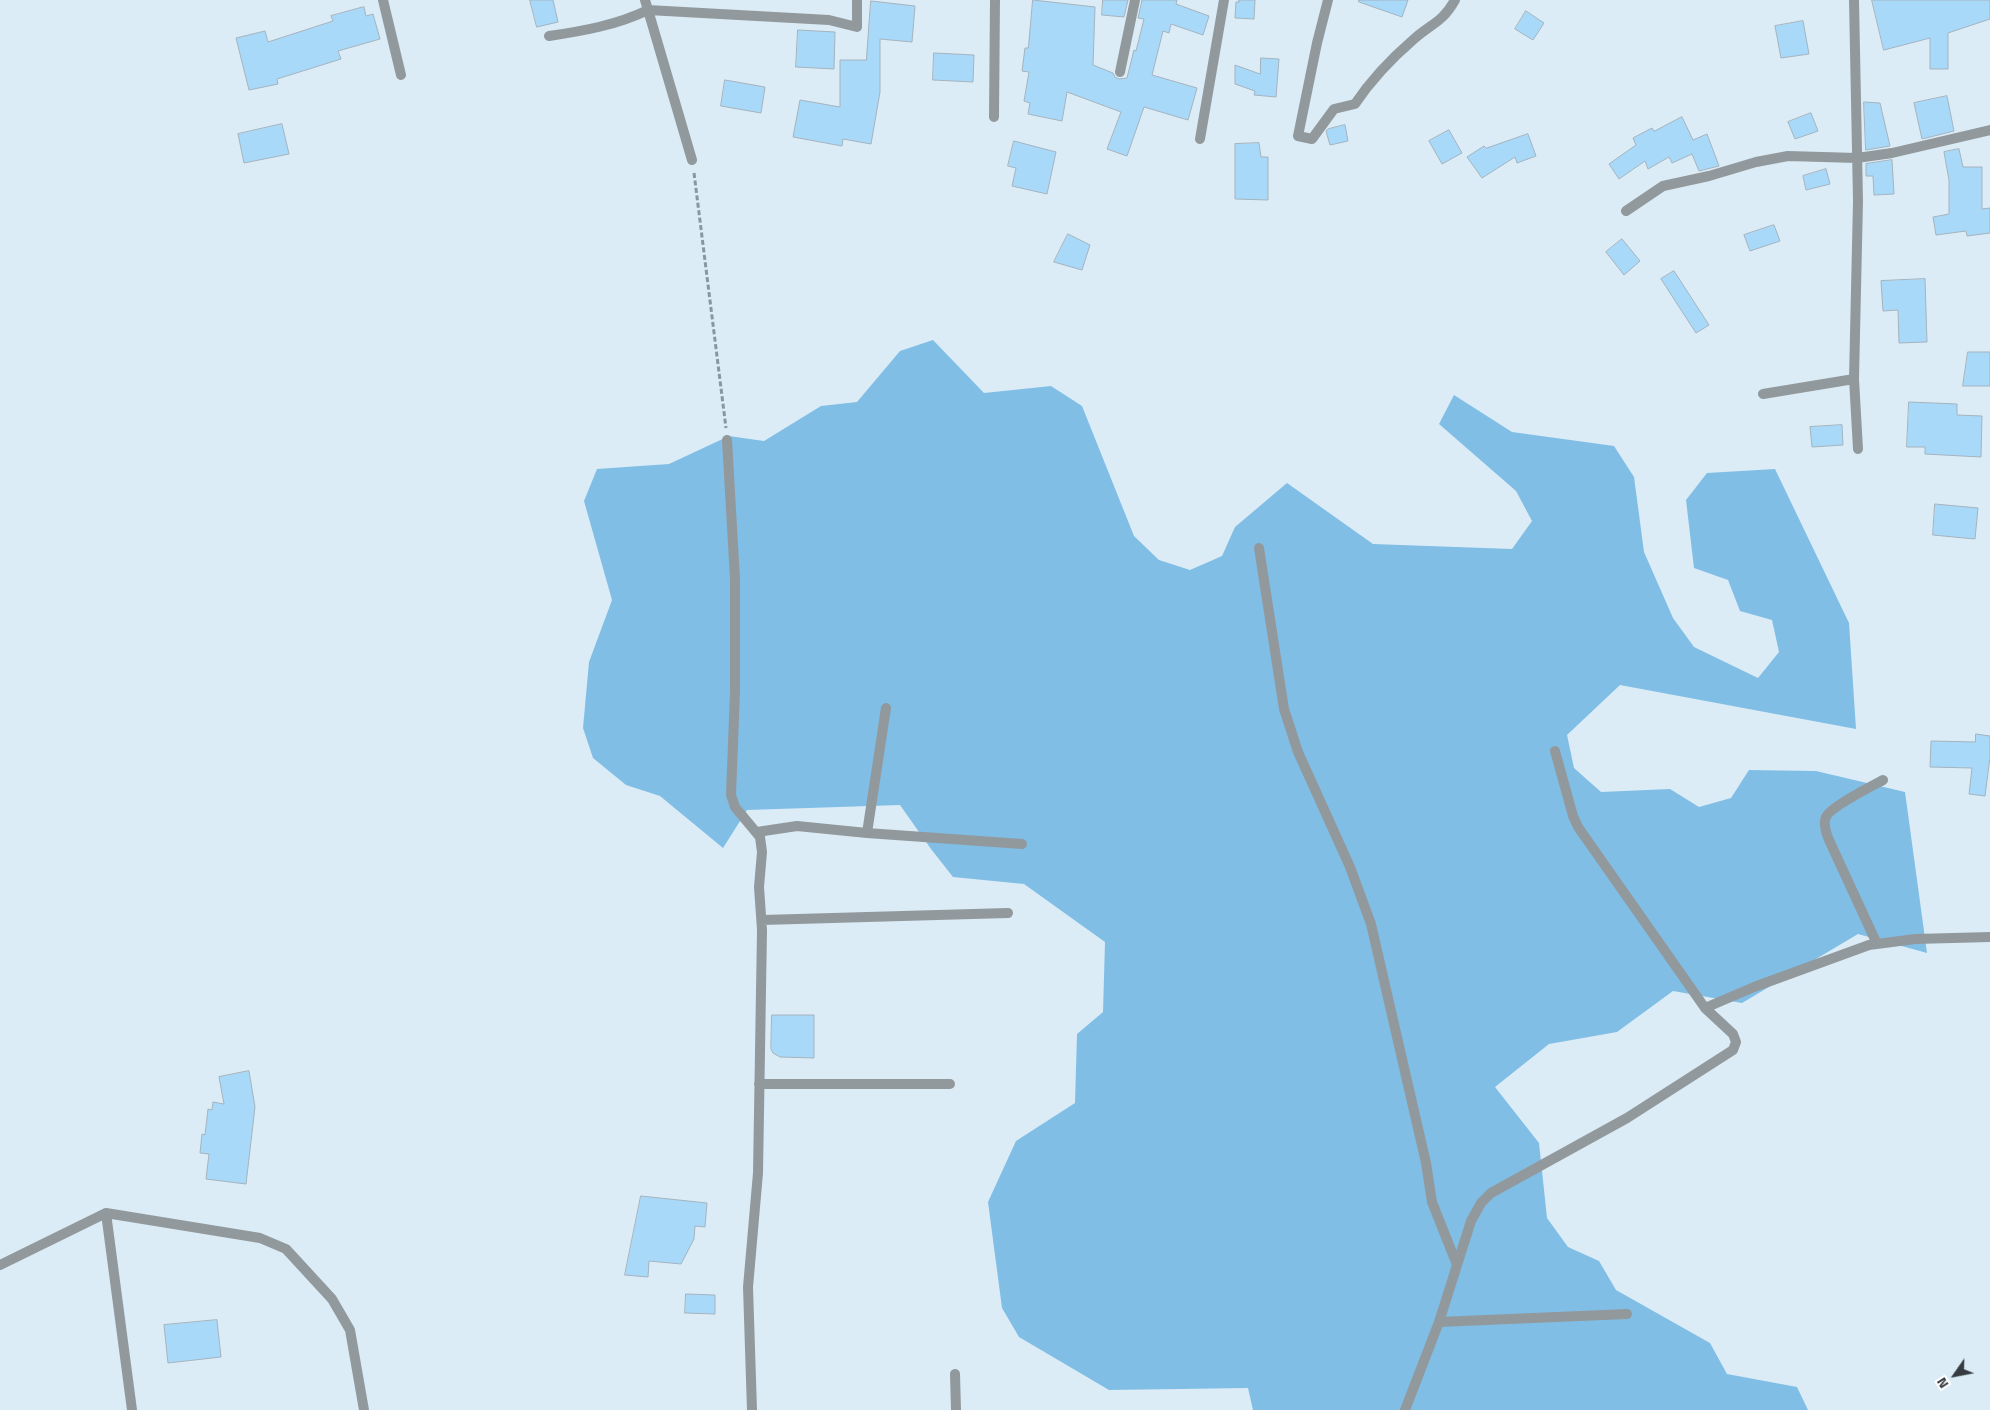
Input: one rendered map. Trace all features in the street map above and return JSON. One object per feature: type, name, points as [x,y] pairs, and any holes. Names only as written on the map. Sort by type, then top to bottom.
[{"type":"street","points":[[383,0],[401,75]]},
{"type":"street","points":[[646,5],[829,20],[857,27],[857,0]]},
{"type":"street","points":[[994,117],[995,0]]},
{"type":"street","points":[[1120,72],[1135,0]]},
{"type":"street","points":[[1200,139],[1224,0]]},
{"type":"street","points":[[1328,0],[1298,136],[1312,139],[1334,109],[1354,104],[1367,86],[1414,38],[1445,16],[1455,0]]},
{"type":"street","points":[[1854,0],[1858,201],[1854,379],[1858,449]]},
{"type":"street","points":[[549,36],[600,28],[637,16],[646,5]]},
{"type":"street","points":[[646,5],[692,160]]},
{"type":"street","points":[[1626,210],[1663,186],[1709,176],[1756,162],[1788,156],[1856,158],[1892,153],[1990,130]]},
{"type":"street","points":[[1763,394],[1854,379]]},
{"type":"street","points":[[727,440],[735,579],[731,795],[735,807],[756,832],[761,843],[759,887],[762,920],[758,1174],[748,1287],[752,1410]]},
{"type":"street","points":[[1259,548],[1284,709],[1298,752],[1350,867],[1371,924],[1426,1163],[1432,1202],[1457,1264]]},
{"type":"street","points":[[867,833],[886,708]]},
{"type":"street","points":[[1405,1410],[1439,1322],[1471,1221],[1481,1202],[1491,1193],[1628,1118],[1732,1050],[1736,1042],[1733,1034],[1705,1008],[1578,827],[1573,816],[1555,751]]},
{"type":"street","points":[[1877,944],[1829,840],[1825,826],[1826,817],[1833,809],[1883,780]]},
{"type":"street","points":[[756,832],[797,826],[1022,844]]},
{"type":"street","points":[[762,920],[1008,913]]},
{"type":"street","points":[[1705,1008],[1857,948],[1915,939],[1990,936]]},
{"type":"street","points":[[759,1084],[950,1084]]},
{"type":"street","points":[[0,1265],[106,1213],[260,1238],[286,1249],[332,1299],[350,1330],[364,1410]]},
{"type":"street","points":[[106,1213],[132,1410]]},
{"type":"street","points":[[1439,1322],[1627,1314]]},
{"type":"street","points":[[955,1374],[956,1410]]},
{"type":"path","points":[[692,160],[727,440]]},
{"type":"shaded area","points":[[933,340],[984,393],[1051,386],[1082,406],[1134,536],[1159,560],[1190,570],[1222,556],[1235,527],[1287,483],[1373,544],[1512,549],[1532,521],[1516,491],[1439,424],[1454,395],[1512,432],[1614,446],[1634,477],[1644,552],[1673,618],[1694,647],[1758,678],[1779,652],[1772,620],[1740,611],[1728,580],[1694,568],[1686,500],[1707,473],[1775,469],[1849,623],[1856,729],[1620,685],[1567,735],[1574,768],[1601,792],[1670,789],[1699,807],[1731,798],[1749,770],[1816,771],[1905,792],[1927,953],[1858,934],[1742,1003],[1673,991],[1617,1032],[1549,1044],[1495,1087],[1539,1143],[1547,1218],[1568,1247],[1599,1261],[1616,1290],[1710,1343],[1727,1374],[1797,1387],[1808,1410],[1253,1410],[1248,1388],[1109,1390],[1019,1337],[1002,1308],[988,1202],[1016,1141],[1075,1103],[1077,1034],[1103,1012],[1105,942],[1024,884],[953,877],[900,805],[747,810],[723,848],[660,796],[626,785],[593,758],[583,728],[589,662],[612,600],[584,501],[597,469],[669,464],[729,436],[764,441],[821,406],[857,402],[900,351]]},
{"type":"building","points":[[530,0],[553,0],[558,22],[537,27]]},
{"type":"building","points":[[1033,0],[1095,7],[1093,65],[1113,73],[1119,79],[1127,78],[1134,50],[1136,51],[1144,19],[1138,18],[1142,0],[1177,0],[1176,4],[1209,16],[1203,35],[1171,24],[1169,33],[1163,31],[1152,75],[1197,88],[1188,120],[1144,107],[1127,156],[1107,149],[1121,112],[1067,92],[1062,121],[1028,114],[1030,103],[1024,101],[1029,72],[1022,71],[1025,48],[1028,48]]},
{"type":"building","points":[[1103,0],[1128,0],[1124,17],[1102,15]]},
{"type":"building","points":[[1239,0],[1255,0],[1254,19],[1235,18],[1236,2],[1239,2]]},
{"type":"building","points":[[1359,0],[1408,0],[1402,17],[1359,2]]},
{"type":"building","points":[[1872,0],[1990,0],[1990,19],[1948,33],[1948,69],[1930,69],[1930,38],[1884,50]]},
{"type":"building","points":[[871,1],[915,6],[912,42],[880,39],[880,92],[871,144],[843,139],[842,146],[793,137],[800,100],[840,107],[840,60],[866,60]]},
{"type":"building","points":[[364,7],[366,16],[373,14],[380,39],[338,51],[341,59],[277,79],[278,84],[249,90],[236,38],[265,31],[268,42],[333,21],[331,16]]},
{"type":"building","points":[[1526,11],[1544,23],[1533,40],[1515,29]]},
{"type":"building","points":[[1803,21],[1809,54],[1781,58],[1775,26]]},
{"type":"building","points":[[798,30],[835,32],[834,69],[796,67]]},
{"type":"building","points":[[934,53],[974,55],[973,82],[933,80]]},
{"type":"building","points":[[1261,58],[1279,59],[1276,97],[1254,95],[1255,91],[1235,84],[1235,65],[1260,74]]},
{"type":"building","points":[[725,80],[765,87],[761,113],[721,106]]},
{"type":"building","points":[[1947,96],[1954,131],[1922,139],[1914,103]]},
{"type":"building","points":[[1864,102],[1880,103],[1890,146],[1866,150]]},
{"type":"building","points":[[1811,113],[1818,131],[1795,139],[1788,122]]},
{"type":"building","points":[[1682,117],[1693,140],[1707,134],[1719,166],[1699,171],[1692,154],[1672,163],[1669,157],[1648,169],[1645,161],[1619,179],[1609,164],[1636,145],[1633,138],[1652,128],[1654,131]]},
{"type":"building","points":[[282,124],[289,154],[244,163],[238,134]]},
{"type":"building","points":[[1345,125],[1348,141],[1330,145],[1326,131]]},
{"type":"building","points":[[1449,130],[1462,153],[1442,164],[1429,141]]},
{"type":"building","points":[[1528,134],[1536,156],[1517,163],[1515,157],[1482,178],[1467,157],[1484,146],[1486,148]]},
{"type":"building","points":[[1014,141],[1056,152],[1047,194],[1012,186],[1016,168],[1008,166]]},
{"type":"building","points":[[1259,143],[1261,157],[1268,157],[1268,200],[1235,199],[1235,144]]},
{"type":"building","points":[[1959,149],[1963,167],[1982,167],[1982,209],[1990,208],[1990,233],[1967,236],[1966,231],[1936,235],[1933,217],[1949,214],[1949,180],[1944,152]]},
{"type":"building","points":[[1892,160],[1894,194],[1874,195],[1873,176],[1866,176],[1866,164]]},
{"type":"building","points":[[1826,169],[1830,184],[1806,190],[1803,176]]},
{"type":"building","points":[[1774,225],[1780,241],[1750,251],[1744,235]]},
{"type":"building","points":[[1068,234],[1090,245],[1082,270],[1054,262]]},
{"type":"building","points":[[1622,239],[1640,261],[1624,275],[1606,252]]},
{"type":"building","points":[[1674,271],[1709,325],[1696,333],[1661,279]]},
{"type":"building","points":[[1925,279],[1927,342],[1899,343],[1898,310],[1883,311],[1881,281]]},
{"type":"building","points":[[1968,352],[1990,352],[1990,386],[1963,386]]},
{"type":"building","points":[[1909,402],[1957,404],[1957,415],[1982,416],[1981,457],[1925,454],[1925,447],[1907,447]]},
{"type":"building","points":[[1842,425],[1843,445],[1812,447],[1810,427]]},
{"type":"building","points":[[1935,504],[1978,508],[1975,539],[1933,535]]},
{"type":"building","points":[[1976,734],[1990,736],[1990,757],[1985,796],[1969,794],[1972,768],[1930,767],[1931,741],[1975,742]]},
{"type":"building","points":[[772,1015],[814,1015],[814,1058],[780,1057],[773,1053],[771,1049]]},
{"type":"building","points":[[249,1071],[255,1107],[246,1184],[206,1179],[209,1154],[200,1153],[202,1134],[205,1135],[208,1109],[212,1110],[213,1102],[224,1104],[219,1077]]},
{"type":"building","points":[[641,1196],[707,1203],[705,1227],[695,1226],[694,1239],[681,1264],[649,1261],[648,1277],[625,1275]]},
{"type":"building","points":[[686,1294],[715,1295],[715,1314],[685,1313]]},
{"type":"building","points":[[217,1320],[221,1357],[168,1363],[164,1325]]}]
